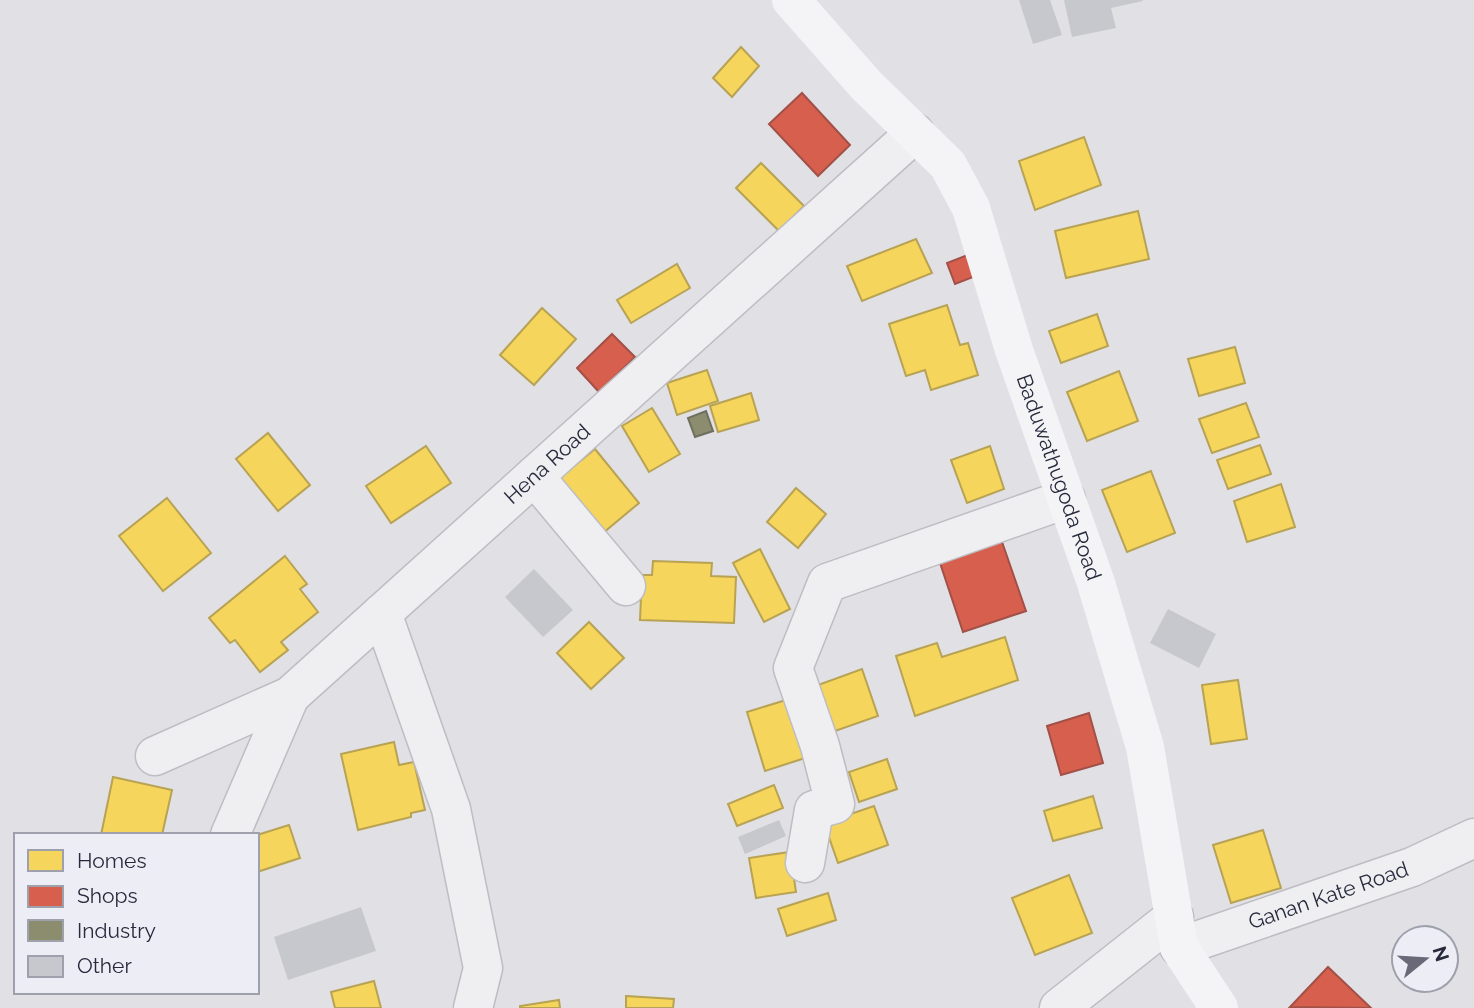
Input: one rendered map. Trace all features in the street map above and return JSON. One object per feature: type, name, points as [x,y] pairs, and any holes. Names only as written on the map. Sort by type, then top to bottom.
[{"type":"street","name":"Baduwathugoda Road","points":[[791,0],[866,85],[948,164],[971,208],[1014,351],[1096,583],[1145,747],[1176,932],[1219,1008]]},
{"type":"street","name":"Hena Road","points":[[155,756],[290,696],[915,133]]},
{"type":"street","points":[[534,476],[626,586]]},
{"type":"street","points":[[805,863],[814,810],[835,804],[820,746],[793,668],[827,583],[1066,499]]},
{"type":"street","points":[[382,613],[451,809],[483,968],[473,1008]]},
{"type":"street","points":[[231,833],[290,696]]},
{"type":"street","name":"Ganan Kate Road","points":[[1059,1008],[1176,932],[1412,866],[1474,838]]},
{"type":"street","points":[[461,1008],[483,968]]},
{"type":"building: Homes","points":[[741,47],[759,66],[732,97],[713,78]]},
{"type":"building: Homes","points":[[1084,137],[1101,185],[1035,210],[1019,161]]},
{"type":"building: Homes","points":[[761,163],[804,206],[779,231],[736,188]]},
{"type":"building: Homes","points":[[1138,211],[1149,259],[1066,278],[1055,231]]},
{"type":"building: Homes","points":[[916,239],[932,273],[862,301],[847,266]]},
{"type":"building: Homes","points":[[677,264],[690,288],[631,323],[617,300]]},
{"type":"building: Homes","points":[[947,305],[960,345],[968,343],[978,375],[931,390],[925,370],[906,376],[889,324]]},
{"type":"building: Homes","points":[[542,308],[576,339],[534,385],[500,355]]},
{"type":"building: Homes","points":[[1097,314],[1108,346],[1061,363],[1049,331]]},
{"type":"building: Homes","points":[[1235,347],[1245,383],[1199,396],[1188,359]]},
{"type":"building: Homes","points":[[707,370],[718,401],[677,415],[667,383]]},
{"type":"building: Homes","points":[[1119,371],[1138,421],[1087,441],[1067,392]]},
{"type":"building: Homes","points":[[751,393],[759,420],[718,432],[710,406]]},
{"type":"building: Homes","points":[[1246,403],[1259,437],[1212,453],[1199,419]]},
{"type":"building: Homes","points":[[652,408],[680,454],[649,472],[622,426]]},
{"type":"building: Homes","points":[[268,433],[310,485],[278,511],[236,459]]},
{"type":"building: Homes","points":[[1260,445],[1271,474],[1228,489],[1217,460]]},
{"type":"building: Homes","points":[[426,446],[451,483],[391,523],[366,486]]},
{"type":"building: Homes","points":[[990,446],[1004,489],[967,503],[951,460]]},
{"type":"building: Homes","points":[[595,449],[639,503],[603,533],[558,479]]},
{"type":"building: Homes","points":[[1151,471],[1175,533],[1127,552],[1102,490]]},
{"type":"building: Homes","points":[[1281,484],[1295,527],[1247,542],[1234,501]]},
{"type":"building: Homes","points":[[796,488],[826,514],[798,548],[767,522]]},
{"type":"building: Homes","points":[[167,498],[211,553],[163,591],[119,536]]},
{"type":"building: Homes","points":[[760,549],[790,609],[764,622],[733,563]]},
{"type":"building: Homes","points":[[285,556],[307,584],[300,589],[318,612],[281,642],[288,650],[260,672],[235,640],[230,643],[209,618]]},
{"type":"building: Homes","points":[[653,561],[712,563],[711,576],[736,577],[734,623],[640,620],[642,575],[652,575]]},
{"type":"building: Homes","points":[[589,622],[624,658],[591,689],[557,653]]},
{"type":"building: Homes","points":[[1005,637],[1018,680],[915,716],[896,656],[937,643],[942,657]]},
{"type":"building: Homes","points":[[862,669],[878,716],[835,731],[818,685]]},
{"type":"building: Homes","points":[[1238,680],[1247,739],[1211,744],[1202,685]]},
{"type":"building: Homes","points":[[786,700],[805,758],[765,771],[747,712]]},
{"type":"building: Homes","points":[[394,742],[399,765],[414,762],[425,810],[411,813],[411,817],[358,830],[341,754]]},
{"type":"building: Homes","points":[[887,759],[897,789],[859,802],[849,772]]},
{"type":"building: Homes","points":[[113,777],[172,790],[162,833],[101,833]]},
{"type":"building: Homes","points":[[774,785],[783,808],[737,826],[728,804]]},
{"type":"building: Homes","points":[[1093,796],[1102,828],[1053,841],[1044,811]]},
{"type":"building: Homes","points":[[874,806],[888,845],[838,863],[824,823]]},
{"type":"building: Homes","points":[[289,825],[300,858],[259,871],[259,834]]},
{"type":"building: Homes","points":[[1263,830],[1281,888],[1231,903],[1213,845]]},
{"type":"building: Homes","points":[[790,852],[796,892],[756,898],[749,858]]},
{"type":"building: Homes","points":[[1069,875],[1092,933],[1035,955],[1012,898]]},
{"type":"building: Homes","points":[[828,893],[836,920],[787,936],[778,909]]},
{"type":"building: Homes","points":[[374,981],[381,1008],[335,1008],[331,992]]},
{"type":"building: Homes","points":[[626,996],[674,999],[673,1008],[626,1008]]},
{"type":"building: Homes","points":[[559,1000],[560,1008],[520,1008],[520,1006]]},
{"type":"building: Shops","points":[[802,93],[850,145],[818,176],[769,124]]},
{"type":"building: Shops","points":[[978,251],[986,272],[955,284],[947,263]]},
{"type":"building: Shops","points":[[612,334],[635,357],[599,392],[577,368]]},
{"type":"building: Shops","points":[[1001,539],[1026,611],[963,632],[939,560]]},
{"type":"building: Shops","points":[[1089,713],[1103,763],[1061,775],[1047,726]]},
{"type":"building: Shops","points":[[1328,967],[1371,1008],[1290,1007]]},
{"type":"building: Industry","points":[[706,411],[713,431],[695,437],[688,418]]},
{"type":"building: Other","points":[[1019,0],[1050,0],[1062,35],[1033,44]]},
{"type":"building: Other","points":[[1064,0],[1143,1],[1111,8],[1116,28],[1072,37]]},
{"type":"building: Other","points":[[534,569],[573,610],[543,637],[505,597]]},
{"type":"building: Other","points":[[1168,609],[1216,634],[1199,668],[1150,643]]},
{"type":"building: Other","points":[[779,820],[786,836],[745,854],[738,837]]},
{"type":"building: Other","points":[[361,907],[376,951],[288,980],[274,937]]}]
